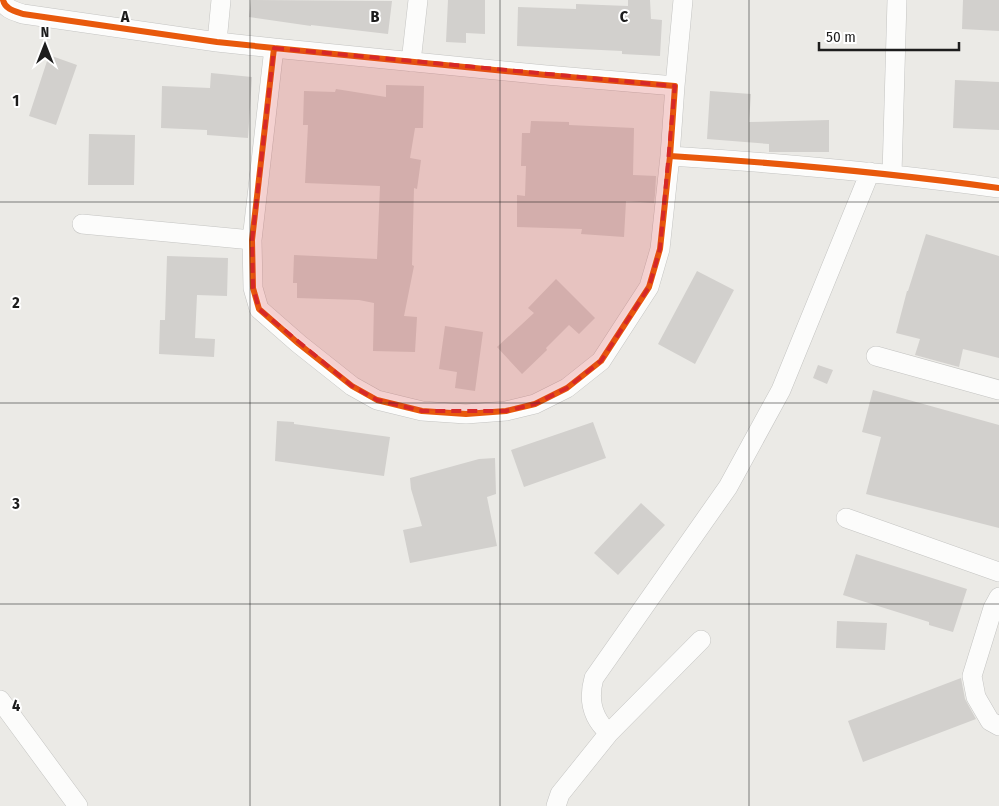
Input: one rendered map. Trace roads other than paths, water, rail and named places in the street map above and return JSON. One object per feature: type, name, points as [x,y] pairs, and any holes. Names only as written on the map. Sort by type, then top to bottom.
[{"type":"street","points":[[3,0],[10,10],[22,14],[217,42],[675,86]]},
{"type":"street","points":[[217,42],[221,0]]},
{"type":"street","points":[[411,62],[418,0]]},
{"type":"street","points":[[274,48],[252,240],[253,288],[259,309],[352,386],[377,400],[422,411],[466,414],[506,411],[535,404],[566,388],[601,361],[649,287],[660,249],[683,0]]},
{"type":"street","points":[[892,174],[897,0]]},
{"type":"street","points":[[670,156],[783,163],[892,174],[999,188]]},
{"type":"street","points":[[609,733],[597,720],[592,704],[590,691],[594,678],[733,479],[781,390],[870,172]]},
{"type":"street","points":[[82,224],[252,240]]},
{"type":"street","points":[[876,356],[999,390]]},
{"type":"street","points":[[846,518],[999,572]]},
{"type":"street","points":[[999,597],[993,608],[972,676],[976,697],[990,721],[999,726]]},
{"type":"street","points":[[556,806],[560,794],[609,733],[701,640]]},
{"type":"street","points":[[0,700],[78,806]]}]
